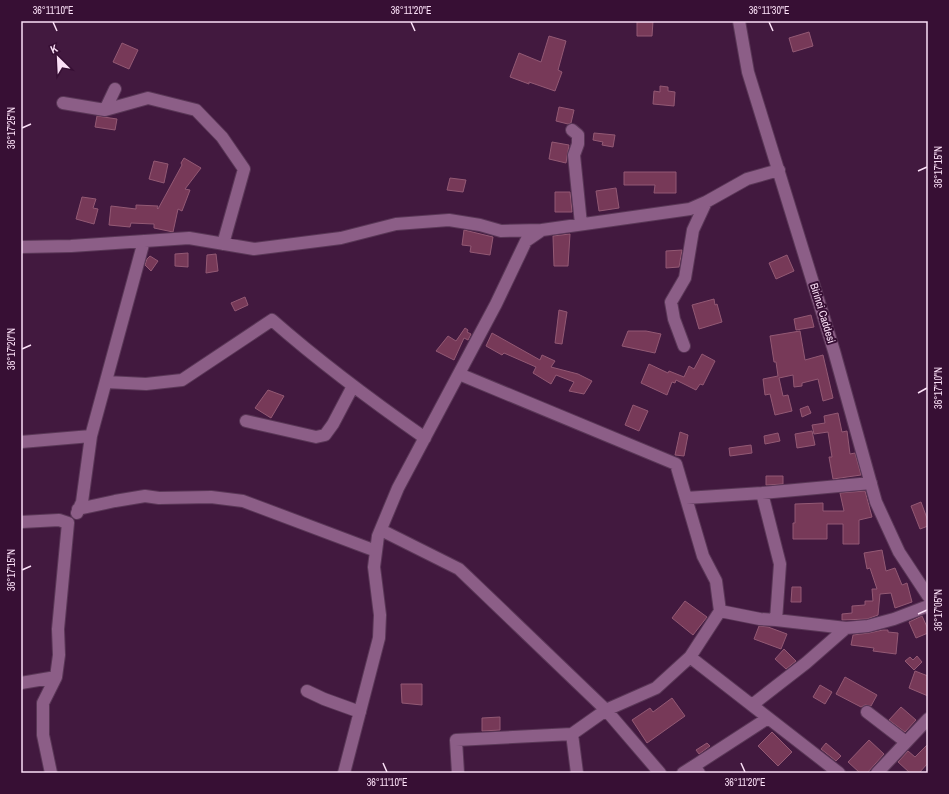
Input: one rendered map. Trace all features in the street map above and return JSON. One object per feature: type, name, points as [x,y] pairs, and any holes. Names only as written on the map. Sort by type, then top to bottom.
[{"type":"street","name":"Birinci Caddesi","points":[[739,21],[748,72],[834,351],[876,502],[899,552],[928,596]]},
{"type":"street","points":[[105,110],[115,89]]},
{"type":"street","points":[[63,103],[105,110],[148,98],[196,110],[222,137],[244,169],[223,244]]},
{"type":"street","points":[[572,130],[578,135],[580,150],[574,155],[581,224]]},
{"type":"street","points":[[21,247],[189,238],[254,249],[341,238],[396,224],[449,220],[480,225],[501,231],[542,230],[690,209],[706,202],[747,179],[779,170]]},
{"type":"street","points":[[684,346],[674,318],[671,302],[685,278],[693,230],[706,202]]},
{"type":"street","points":[[344,773],[379,638],[380,615],[374,567],[378,536],[398,488],[496,304],[526,240],[542,230]]},
{"type":"street","points":[[51,773],[43,735],[43,703],[56,677],[59,655],[58,629],[68,523],[76,516],[82,502],[91,436],[144,241]]},
{"type":"street","points":[[106,382],[146,384],[182,380],[272,320],[305,349],[425,438]]},
{"type":"street","points":[[458,773],[456,740],[572,734],[606,710],[656,688],[690,657],[720,611],[716,581],[703,556],[676,464],[459,374]]},
{"type":"street","points":[[246,421],[316,437],[325,435],[333,424],[353,386]]},
{"type":"street","points":[[21,442],[91,436]]},
{"type":"street","points":[[686,498],[871,483]]},
{"type":"street","points":[[762,493],[780,564],[776,620]]},
{"type":"street","points":[[78,510],[115,501],[146,496],[159,498],[224,498],[243,501],[376,551]]},
{"type":"street","points":[[21,522],[59,520],[68,523]]},
{"type":"street","points":[[381,530],[459,569],[606,710],[660,773]]},
{"type":"street","points":[[720,611],[760,619],[846,628],[868,626],[928,606]]},
{"type":"street","points":[[752,705],[806,664],[846,628]]},
{"type":"street","points":[[690,657],[839,773]]},
{"type":"street","points":[[21,683],[56,677]]},
{"type":"street","points":[[307,690],[324,699],[360,712]]},
{"type":"street","points":[[867,712],[906,742]]},
{"type":"street","points":[[683,773],[697,769],[768,718]]},
{"type":"street","points":[[877,773],[928,719]]},
{"type":"street","points":[[572,734],[577,773]]},
{"type":"building","points":[[637,21],[653,21],[652,36],[637,36]]},
{"type":"building","points":[[809,32],[813,46],[793,52],[789,38]]},
{"type":"building","points":[[549,36],[566,41],[558,70],[562,72],[555,91],[510,77],[519,53],[541,62]]},
{"type":"building","points":[[122,43],[138,50],[129,69],[113,62]]},
{"type":"building","points":[[660,86],[668,87],[668,91],[675,92],[674,106],[653,104],[654,91],[660,92]]},
{"type":"building","points":[[559,107],[574,110],[571,123],[568,124],[556,121]]},
{"type":"building","points":[[97,116],[117,119],[115,130],[95,127]]},
{"type":"building","points":[[594,133],[615,135],[613,147],[602,145],[603,142],[593,140]]},
{"type":"building","points":[[552,142],[569,145],[566,163],[549,159]]},
{"type":"building","points":[[184,158],[201,168],[185,189],[190,190],[182,211],[178,209],[173,232],[154,228],[154,224],[131,223],[130,227],[109,225],[111,206],[136,209],[136,205],[158,206],[158,209],[182,165],[181,163]]},
{"type":"building","points":[[154,161],[168,164],[164,183],[149,179]]},
{"type":"building","points":[[624,172],[676,172],[676,193],[654,193],[655,185],[624,185]]},
{"type":"building","points":[[450,178],[466,180],[463,192],[447,190]]},
{"type":"building","points":[[616,188],[619,208],[599,211],[596,191]]},
{"type":"building","points":[[555,192],[570,192],[572,212],[555,212]]},
{"type":"building","points":[[82,197],[96,199],[93,208],[98,209],[94,224],[76,219]]},
{"type":"building","points":[[464,230],[493,237],[490,255],[470,252],[471,246],[462,245]]},
{"type":"building","points":[[570,234],[568,266],[554,266],[553,236]]},
{"type":"building","points":[[682,250],[679,267],[666,268],[666,251]]},
{"type":"building","points":[[188,253],[188,267],[175,266],[175,254]]},
{"type":"building","points":[[216,254],[218,271],[206,273],[207,255]]},
{"type":"building","points":[[787,255],[794,271],[776,279],[769,263]]},
{"type":"building","points":[[150,256],[158,261],[151,271],[145,265]]},
{"type":"building","points":[[245,297],[248,305],[235,311],[231,303]]},
{"type":"building","points":[[714,299],[722,322],[699,329],[692,305]]},
{"type":"building","points":[[559,310],[567,312],[562,344],[555,343]]},
{"type":"building","points":[[811,315],[814,327],[796,330],[794,319]]},
{"type":"building","points":[[465,328],[468,330],[467,332],[471,334],[468,340],[464,338],[454,360],[436,351],[448,336],[456,341]]},
{"type":"building","points":[[628,331],[646,331],[661,334],[655,353],[622,346]]},
{"type":"building","points":[[800,331],[805,360],[823,355],[833,398],[823,401],[818,379],[802,383],[802,386],[794,387],[793,375],[779,378],[783,396],[788,395],[792,411],[775,415],[770,394],[765,395],[763,379],[778,376],[770,336]]},
{"type":"building","points":[[492,333],[540,360],[542,355],[555,361],[551,367],[578,374],[592,381],[584,394],[569,391],[574,382],[556,375],[551,384],[533,373],[536,367],[504,353],[502,355],[486,346]]},
{"type":"building","points":[[702,354],[715,361],[703,385],[700,384],[696,390],[676,380],[675,383],[672,382],[667,395],[641,383],[649,364],[668,373],[669,371],[684,377],[689,366],[694,369]]},
{"type":"building","points":[[268,390],[284,396],[271,418],[255,408]]},
{"type":"building","points":[[633,405],[648,411],[639,431],[625,425]]},
{"type":"building","points":[[808,406],[811,413],[802,417],[800,409]]},
{"type":"building","points":[[838,413],[842,432],[847,431],[850,454],[855,453],[861,475],[833,479],[829,457],[832,457],[828,432],[814,434],[812,425],[825,423],[824,416]]},
{"type":"building","points":[[812,431],[815,445],[797,448],[795,434]]},
{"type":"building","points":[[680,432],[688,435],[684,456],[675,455]]},
{"type":"building","points":[[778,433],[780,441],[765,444],[764,436]]},
{"type":"building","points":[[751,445],[752,453],[730,456],[729,448]]},
{"type":"building","points":[[766,476],[783,476],[783,484],[766,485]]},
{"type":"building","points":[[865,491],[872,517],[859,520],[859,544],[843,544],[843,524],[827,524],[827,539],[793,539],[795,504],[823,503],[823,511],[844,511],[840,493]]},
{"type":"building","points":[[921,502],[928,521],[928,526],[920,529],[911,506]]},
{"type":"building","points":[[882,550],[886,571],[895,568],[902,585],[907,583],[912,602],[895,608],[891,593],[880,594],[878,615],[867,619],[842,620],[842,614],[852,613],[852,606],[865,605],[865,601],[873,601],[872,589],[877,589],[870,568],[867,569],[864,553]]},
{"type":"building","points":[[792,587],[801,587],[801,602],[791,602]]},
{"type":"building","points":[[685,601],[707,617],[693,635],[672,618]]},
{"type":"building","points":[[922,616],[928,629],[928,633],[916,638],[909,622]]},
{"type":"building","points":[[759,626],[768,627],[787,634],[781,649],[754,639]]},
{"type":"building","points":[[883,630],[898,633],[896,654],[873,651],[874,648],[851,645],[853,635]]},
{"type":"building","points":[[784,649],[796,661],[786,669],[775,659]]},
{"type":"building","points":[[917,656],[922,662],[914,670],[905,661],[910,657],[913,660]]},
{"type":"building","points":[[915,671],[928,676],[928,696],[909,688]]},
{"type":"building","points":[[845,677],[877,695],[871,706],[865,705],[861,707],[836,694]]},
{"type":"building","points":[[401,684],[422,684],[422,705],[402,703]]},
{"type":"building","points":[[820,685],[832,692],[825,704],[813,697]]},
{"type":"building","points":[[672,698],[685,716],[647,743],[632,720],[650,708],[653,712]]},
{"type":"building","points":[[901,707],[916,720],[905,732],[889,720]]},
{"type":"building","points":[[500,717],[500,730],[482,731],[482,718]]},
{"type":"building","points":[[772,732],[792,752],[778,766],[758,746]]},
{"type":"building","points":[[869,740],[884,754],[867,773],[860,773],[848,762]]},
{"type":"building","points":[[707,743],[710,746],[699,754],[696,750]]},
{"type":"building","points":[[826,743],[841,756],[836,761],[821,749]]},
{"type":"building","points":[[928,744],[928,763],[919,773],[910,773],[898,762],[908,751],[915,757]]}]
